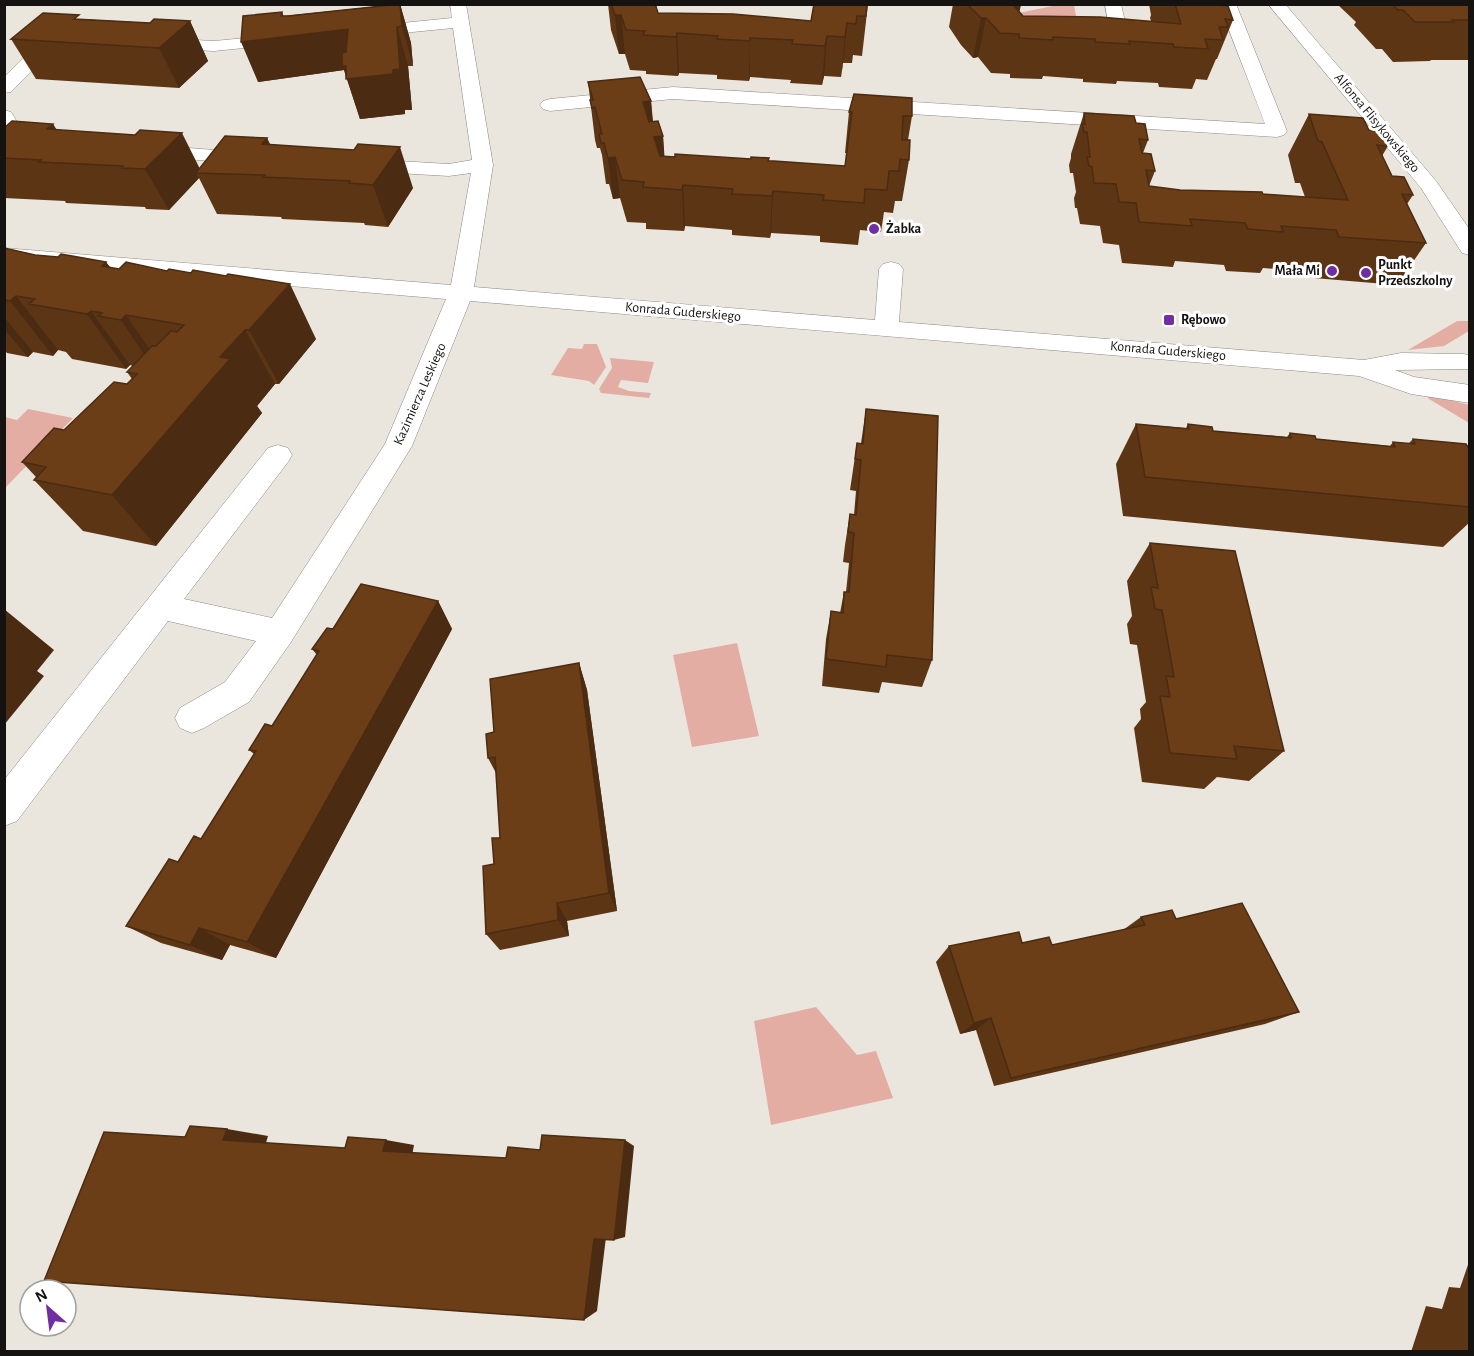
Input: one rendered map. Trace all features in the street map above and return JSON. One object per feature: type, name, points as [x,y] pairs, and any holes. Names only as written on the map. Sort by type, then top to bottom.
[{"type":"street","points":[[1113,4],[1120,40]]},
{"type":"street","points":[[550,105],[673,93],[1277,131],[1227,4]]},
{"type":"street","name":"Alfonsa Flisykowskiego","points":[[1276,4],[1430,186],[1470,248]]},
{"type":"street","points":[[340,34],[459,13]]},
{"type":"street","name":"Kazimierza Leskiego","points":[[192,718],[237,692],[280,633],[398,446],[454,314],[460,294],[483,165],[459,13]]},
{"type":"street","points":[[138,42],[214,46],[303,38]]},
{"type":"street","points":[[4,88],[37,55],[68,39],[78,39]]},
{"type":"street","points":[[4,116],[18,140],[67,145]]},
{"type":"street","points":[[131,150],[271,160]]},
{"type":"street","points":[[348,164],[449,170],[483,165]]},
{"type":"street","name":"Konrada Guderskiego","points":[[4,255],[1362,368],[1411,385],[1470,394]]},
{"type":"street","points":[[886,328],[891,269]]},
{"type":"street","name":"Konrada Guderskiego","points":[[1362,368],[1401,361],[1467,364]]},
{"type":"street","points":[[4,809],[278,456]]},
{"type":"street","points":[[161,607],[280,633]]},
{"type":"shaded area","points":[[1057,5],[1074,5],[1080,37],[1059,37],[1019,13]]},
{"type":"shaded area","points":[[1457,321],[1469,321],[1469,331],[1444,346],[1408,350]]},
{"type":"shaded area","points":[[584,344],[597,344],[606,367],[594,385],[589,381],[551,375],[568,348],[582,349]]},
{"type":"shaded area","points":[[610,358],[654,362],[648,383],[621,380],[618,387],[629,391],[651,393],[649,398],[601,393],[599,389],[612,368]]},
{"type":"shaded area","points":[[1424,393],[1469,405],[1469,423],[1429,399]]},
{"type":"shaded area","points":[[28,409],[73,418],[5,488],[5,417],[17,420]]},
{"type":"shaded area","points":[[737,643],[759,736],[692,747],[673,655]]},
{"type":"shaded area","points":[[816,1007],[857,1055],[876,1051],[893,1098],[771,1125],[754,1021]]},
{"type":"building","points":[[400,4],[402,26],[397,27],[400,69],[393,70],[393,74],[346,79],[346,66],[342,66],[342,53],[346,52],[348,29],[241,42],[243,16],[282,12],[281,16],[288,16]]},
{"type":"building","points":[[611,4],[655,4],[658,13],[733,14],[811,21],[814,4],[867,4],[866,16],[857,16],[856,24],[847,23],[845,37],[827,36],[825,46],[792,44],[793,40],[750,38],[750,41],[677,33],[676,37],[643,35],[645,31],[626,30],[621,15],[615,15]]},
{"type":"building","points":[[967,4],[1020,4],[1014,6],[1023,16],[1100,17],[1181,24],[1175,4],[1219,4],[1228,6],[1233,20],[1225,19],[1228,27],[1219,27],[1223,40],[1205,39],[1208,49],[1129,41],[1130,44],[1095,42],[1095,39],[1019,38],[1019,34],[1000,33],[986,18],[981,18]]},
{"type":"building","points":[[1392,4],[1470,4],[1470,20],[1415,22],[1403,10],[1398,10]]},
{"type":"building","points":[[43,13],[79,15],[74,19],[150,23],[154,19],[190,21],[159,48],[11,39]]},
{"type":"building","points":[[640,77],[651,101],[643,102],[649,122],[658,121],[663,136],[654,137],[660,156],[675,157],[675,154],[751,159],[751,157],[769,158],[768,161],[845,166],[852,112],[849,112],[854,94],[912,98],[912,116],[903,116],[902,140],[910,140],[909,160],[900,159],[899,171],[889,171],[887,190],[865,189],[864,203],[823,200],[824,195],[773,191],[772,196],[732,194],[733,189],[683,185],[682,190],[643,187],[644,182],[622,180],[615,157],[608,158],[604,143],[601,143],[599,134],[602,134],[595,107],[592,108],[590,100],[593,100],[588,82]]},
{"type":"building","points":[[1084,113],[1134,116],[1136,123],[1145,124],[1148,140],[1139,139],[1142,153],[1151,154],[1155,171],[1146,170],[1149,186],[1180,190],[1262,192],[1263,194],[1348,200],[1322,142],[1318,141],[1309,114],[1363,118],[1369,130],[1380,131],[1388,146],[1377,145],[1392,176],[1404,177],[1413,195],[1402,194],[1426,243],[1339,237],[1336,230],[1281,226],[1283,232],[1248,229],[1245,223],[1190,219],[1192,226],[1139,222],[1136,203],[1119,202],[1116,184],[1094,183],[1092,167],[1089,166],[1087,157],[1090,157],[1087,132],[1084,132],[1082,124],[1085,124]]},
{"type":"building","points":[[12,121],[53,124],[47,129],[135,135],[140,130],[182,133],[145,169],[122,168],[123,166],[4,158],[4,128]]},
{"type":"building","points":[[225,136],[267,138],[262,144],[354,150],[358,144],[400,147],[373,185],[349,183],[350,181],[263,177],[265,175],[196,173]]},
{"type":"building","points":[[4,248],[35,255],[58,257],[61,254],[106,262],[102,266],[119,269],[126,262],[167,271],[169,269],[191,273],[193,270],[290,284],[249,330],[245,330],[220,357],[230,359],[112,495],[34,480],[46,467],[22,462],[54,428],[64,430],[114,382],[127,384],[137,374],[127,372],[152,346],[156,346],[171,331],[177,332],[184,325],[126,315],[121,320],[98,316],[102,313],[91,311],[87,314],[29,304],[35,299],[16,296],[10,301],[4,300]]},
{"type":"building","points":[[866,409],[938,416],[932,660],[887,655],[886,667],[826,659],[831,611],[843,613],[844,592],[849,592],[854,533],[848,532],[850,514],[856,515],[861,460],[855,459],[857,443],[863,444]]},
{"type":"building","points":[[1136,424],[1189,429],[1188,424],[1212,427],[1213,431],[1291,438],[1290,433],[1315,436],[1316,439],[1395,447],[1393,442],[1415,444],[1413,439],[1466,444],[1470,450],[1470,507],[1145,477]]},
{"type":"building","points":[[1150,543],[1235,551],[1284,751],[1234,746],[1237,759],[1170,753],[1160,696],[1170,697],[1166,676],[1174,677],[1162,610],[1155,609],[1151,587],[1158,588]]},
{"type":"building","points":[[361,584],[438,601],[247,942],[199,928],[190,945],[126,926],[169,859],[178,862],[194,836],[201,839],[256,751],[249,750],[265,724],[272,726],[319,651],[312,649],[327,628],[333,629]]},
{"type":"building","points":[[579,663],[609,893],[557,903],[558,920],[486,934],[483,866],[494,864],[492,838],[500,838],[495,757],[488,758],[486,734],[494,732],[490,679]]},
{"type":"building","points":[[1242,903],[1299,1012],[1011,1078],[991,1018],[974,1023],[949,946],[1019,932],[1022,943],[1049,937],[1052,945],[1145,925],[1141,917],[1172,910],[1176,919]]},
{"type":"building","points":[[190,1126],[227,1129],[223,1140],[345,1148],[348,1137],[386,1140],[383,1151],[506,1158],[508,1147],[540,1150],[542,1135],[625,1140],[614,1240],[594,1239],[584,1320],[78,1283],[78,1278],[45,1278],[104,1132],[185,1137]]},
{"type":"place","name":"Żabka","points":[[874,229]]},
{"type":"place","name":"Mała Mi","points":[[1332,271]]},
{"type":"place","name":"Punkt Przedszkolny","points":[[1366,273]]},
{"type":"place","name":"Rębowo","points":[[1169,320]]}]
